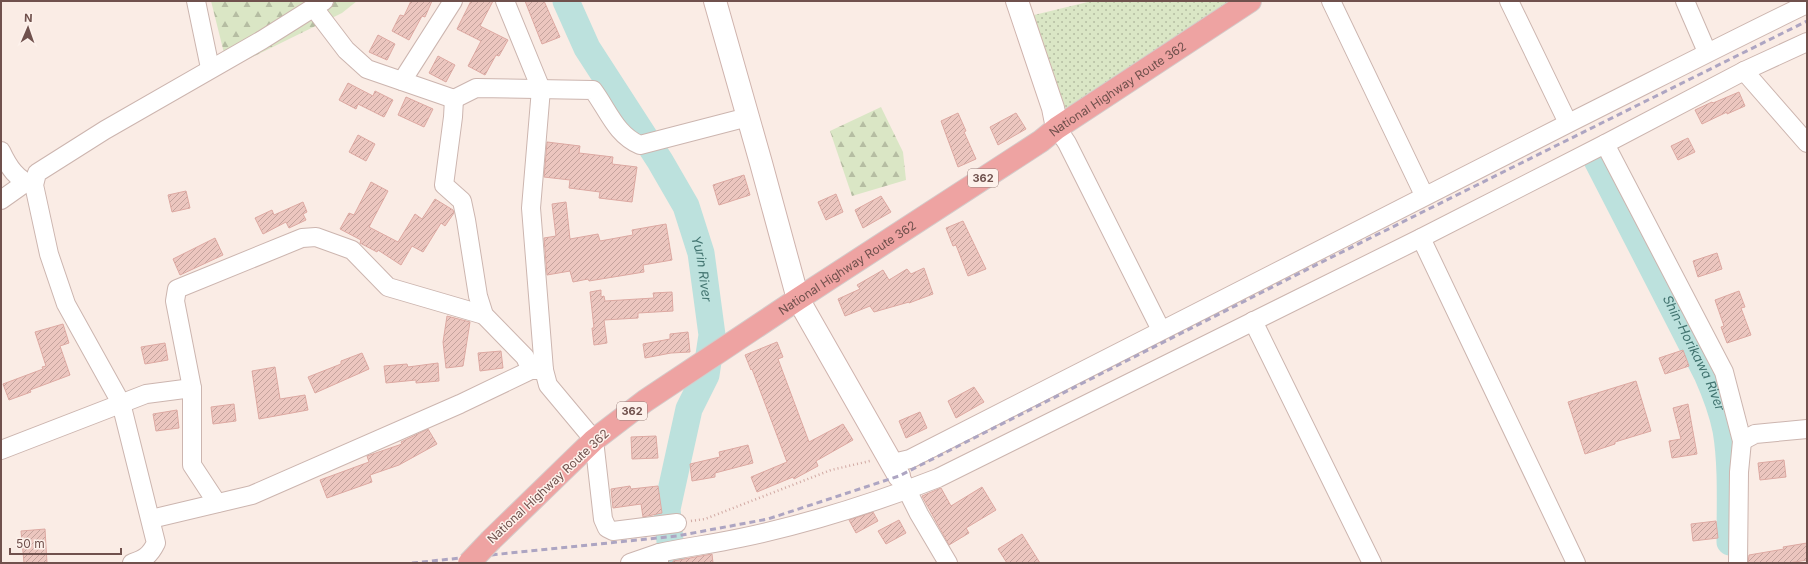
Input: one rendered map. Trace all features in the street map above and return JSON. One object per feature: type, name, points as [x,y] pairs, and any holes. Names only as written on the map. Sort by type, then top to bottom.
[{"type":"highway","name":"National Highway Route 362","points":[[469,563],[594,440],[645,401],[798,298],[1041,141],[1057,128],[1250,1]]},
{"type":"street","points":[[196,1],[210,68]]},
{"type":"street","points":[[402,81],[453,1]]},
{"type":"street","points":[[505,1],[541,89],[531,208],[537,370]]},
{"type":"street","points":[[715,1],[798,298],[948,563]]},
{"type":"street","points":[[1017,1],[1053,108],[1057,128],[1067,144],[1161,330]]},
{"type":"street","points":[[1331,1],[1424,195]]},
{"type":"street","points":[[1509,1],[1568,123]]},
{"type":"street","points":[[1685,1],[1707,52]]},
{"type":"street","points":[[1,200],[29,184],[37,173],[106,130],[319,4],[346,50],[367,69],[454,99],[476,88],[593,90],[622,134],[629,141],[640,145],[748,117]]},
{"type":"street","points":[[630,563],[659,558],[680,548],[739,539],[839,513],[897,471],[910,459],[1424,195],[1707,52],[1807,4]]},
{"type":"street","points":[[897,471],[938,478],[1421,238],[1606,144],[1744,71],[1807,42]]},
{"type":"street","points":[[1744,71],[1807,143]]},
{"type":"street","points":[[454,99],[444,185],[462,201],[478,296],[484,315],[537,370],[594,440],[603,519],[607,528],[613,531],[669,524]]},
{"type":"street","points":[[1606,144],[1724,372],[1742,441],[1739,472],[1738,563]]},
{"type":"street","points":[[1,151],[7,165],[29,184],[49,254],[66,304],[121,403],[156,543],[144,560],[132,563]]},
{"type":"street","points":[[217,504],[192,465],[192,388],[175,301],[177,290],[302,238],[316,237],[352,250],[388,287],[484,315]]},
{"type":"street","points":[[1421,238],[1576,563]]},
{"type":"street","points":[[1253,321],[1372,563]]},
{"type":"street","points":[[150,519],[252,495],[537,370]]},
{"type":"street","points":[[1,450],[146,394],[192,388]]},
{"type":"street","points":[[1742,441],[1755,434],[1807,429]]},
{"type":"path","points":[[669,524],[705,519],[831,470],[897,471]]},
{"type":"green space","points":[[211,1],[357,1],[342,13],[228,69]]},
{"type":"green space","points":[[1092,1],[1240,1],[1064,111],[1034,15]]},
{"type":"green space","points":[[881,107],[903,152],[906,180],[852,196],[830,131]]},
{"type":"building","points":[[411,1],[432,1],[425,17],[422,16],[409,40],[392,31],[400,15],[404,16]]},
{"type":"building","points":[[471,1],[493,1],[480,26],[508,40],[499,56],[496,55],[485,75],[468,66],[481,41],[457,29]]},
{"type":"building","points":[[525,1],[544,1],[560,37],[542,44]]},
{"type":"building","points":[[378,35],[395,44],[387,60],[369,52]]},
{"type":"building","points":[[438,56],[455,65],[446,82],[429,73]]},
{"type":"building","points":[[348,83],[373,96],[375,91],[393,100],[384,117],[358,104],[356,109],[339,100]]},
{"type":"building","points":[[1739,92],[1745,106],[1727,114],[1727,112],[1702,124],[1695,110]]},
{"type":"building","points":[[406,97],[433,109],[424,127],[398,115]]},
{"type":"building","points":[[958,113],[966,131],[964,132],[976,159],[958,167],[941,121]]},
{"type":"building","points":[[1016,113],[1026,129],[998,145],[990,127]]},
{"type":"building","points":[[358,135],[375,144],[366,161],[349,152]]},
{"type":"building","points":[[1688,138],[1695,152],[1678,160],[1671,146]]},
{"type":"building","points":[[547,142],[580,146],[579,153],[613,157],[612,164],[637,167],[632,202],[599,198],[600,192],[569,188],[570,180],[544,177]]},
{"type":"building","points":[[744,175],[750,195],[719,205],[713,185]]},
{"type":"building","points":[[371,182],[388,191],[369,227],[398,242],[415,214],[422,219],[435,199],[453,210],[454,213],[445,226],[441,223],[423,252],[412,246],[401,265],[378,250],[377,252],[360,243],[361,240],[340,229],[349,213],[354,215]]},
{"type":"building","points":[[186,191],[190,208],[172,212],[168,195]]},
{"type":"building","points":[[836,194],[843,212],[826,220],[818,202]]},
{"type":"building","points":[[881,196],[891,212],[863,228],[855,210]]},
{"type":"building","points":[[303,202],[307,212],[303,214],[306,220],[289,228],[286,222],[263,234],[255,218],[272,210],[274,215]]},
{"type":"building","points":[[566,202],[570,239],[598,234],[600,241],[633,235],[632,230],[666,224],[672,260],[643,265],[644,272],[589,281],[588,279],[573,282],[570,271],[547,275],[544,238],[556,236],[552,204]]},
{"type":"building","points":[[963,221],[986,269],[968,276],[956,245],[953,246],[946,228]]},
{"type":"building","points":[[215,238],[223,255],[180,275],[173,259]]},
{"type":"building","points":[[1717,253],[1722,269],[1698,277],[1693,261]]},
{"type":"building","points":[[924,268],[933,294],[909,303],[874,312],[870,306],[845,316],[838,299],[860,289],[857,285],[883,270],[889,280],[907,269],[911,274]]},
{"type":"building","points":[[601,290],[601,297],[604,296],[605,301],[654,298],[653,293],[672,292],[673,311],[638,313],[638,318],[604,320],[607,343],[594,345],[592,328],[594,328],[590,292]]},
{"type":"building","points":[[1739,291],[1745,307],[1741,308],[1751,335],[1727,343],[1721,327],[1724,326],[1715,300]]},
{"type":"building","points":[[447,316],[470,322],[463,366],[446,368],[443,342]]},
{"type":"building","points":[[63,324],[69,343],[60,346],[70,375],[30,390],[31,392],[9,400],[3,384],[43,369],[42,367],[46,366],[35,332]]},
{"type":"building","points":[[688,332],[690,352],[671,353],[645,358],[643,344],[670,339],[670,334]]},
{"type":"building","points":[[777,342],[783,357],[778,359],[809,442],[843,424],[853,440],[816,461],[818,466],[794,479],[793,477],[757,492],[751,477],[787,462],[752,369],[751,370],[745,355]]},
{"type":"building","points":[[165,343],[168,360],[145,364],[141,347]]},
{"type":"building","points":[[1683,350],[1689,366],[1665,374],[1659,358]]},
{"type":"building","points":[[501,351],[503,368],[480,371],[478,353]]},
{"type":"building","points":[[362,353],[369,369],[315,393],[308,377],[341,364],[341,361]]},
{"type":"building","points":[[438,363],[439,381],[416,383],[416,380],[386,383],[384,366],[407,364],[408,367]]},
{"type":"building","points":[[275,367],[280,399],[305,395],[308,410],[259,419],[252,371]]},
{"type":"building","points":[[1636,381],[1651,431],[1615,442],[1615,444],[1585,454],[1568,402]]},
{"type":"building","points":[[974,387],[984,402],[956,418],[948,401]]},
{"type":"building","points":[[234,404],[236,421],[213,424],[211,407]]},
{"type":"building","points":[[1688,404],[1697,454],[1672,458],[1669,441],[1681,439],[1673,408]]},
{"type":"building","points":[[177,410],[179,428],[156,431],[153,414]]},
{"type":"building","points":[[920,412],[927,428],[906,438],[899,421]]},
{"type":"building","points":[[428,429],[437,444],[399,465],[370,475],[372,482],[327,498],[320,480],[369,462],[367,456],[402,444],[401,442]]},
{"type":"building","points":[[656,436],[658,458],[632,459],[631,437]]},
{"type":"building","points":[[748,445],[753,463],[715,473],[715,477],[692,481],[690,464],[720,457],[719,452]]},
{"type":"building","points":[[1784,460],[1786,477],[1760,480],[1758,463]]},
{"type":"building","points":[[630,486],[631,489],[658,486],[662,513],[643,517],[641,504],[613,508],[611,489]]},
{"type":"building","points":[[982,487],[996,510],[966,528],[969,533],[949,545],[922,496],[941,488],[951,506]]},
{"type":"building","points":[[873,512],[878,521],[856,533],[849,520]]},
{"type":"building","points":[[899,520],[906,533],[886,544],[878,531]]},
{"type":"building","points":[[1716,521],[1718,538],[1693,541],[1691,524]]},
{"type":"building","points":[[45,529],[47,563],[24,563],[21,531]]},
{"type":"building","points":[[1022,534],[1040,563],[1007,563],[998,549]]},
{"type":"building","points":[[1807,543],[1807,560],[1789,563],[1748,563],[1749,555],[1784,549],[1783,547]]},
{"type":"building","points":[[712,554],[713,563],[673,563],[673,561]]},
{"type":"waterway","name":"Yurin River","points":[[566,1],[587,48],[660,161],[686,206],[701,253],[712,335],[706,375],[689,409],[667,509],[672,563]]},
{"type":"waterway","name":"Shin-Horikawa River","points":[[1597,160],[1707,374],[1718,401],[1728,443],[1730,542]]},
{"type":"railway","points":[[412,563],[677,536],[768,519],[899,476],[1318,264],[1807,21]]}]
